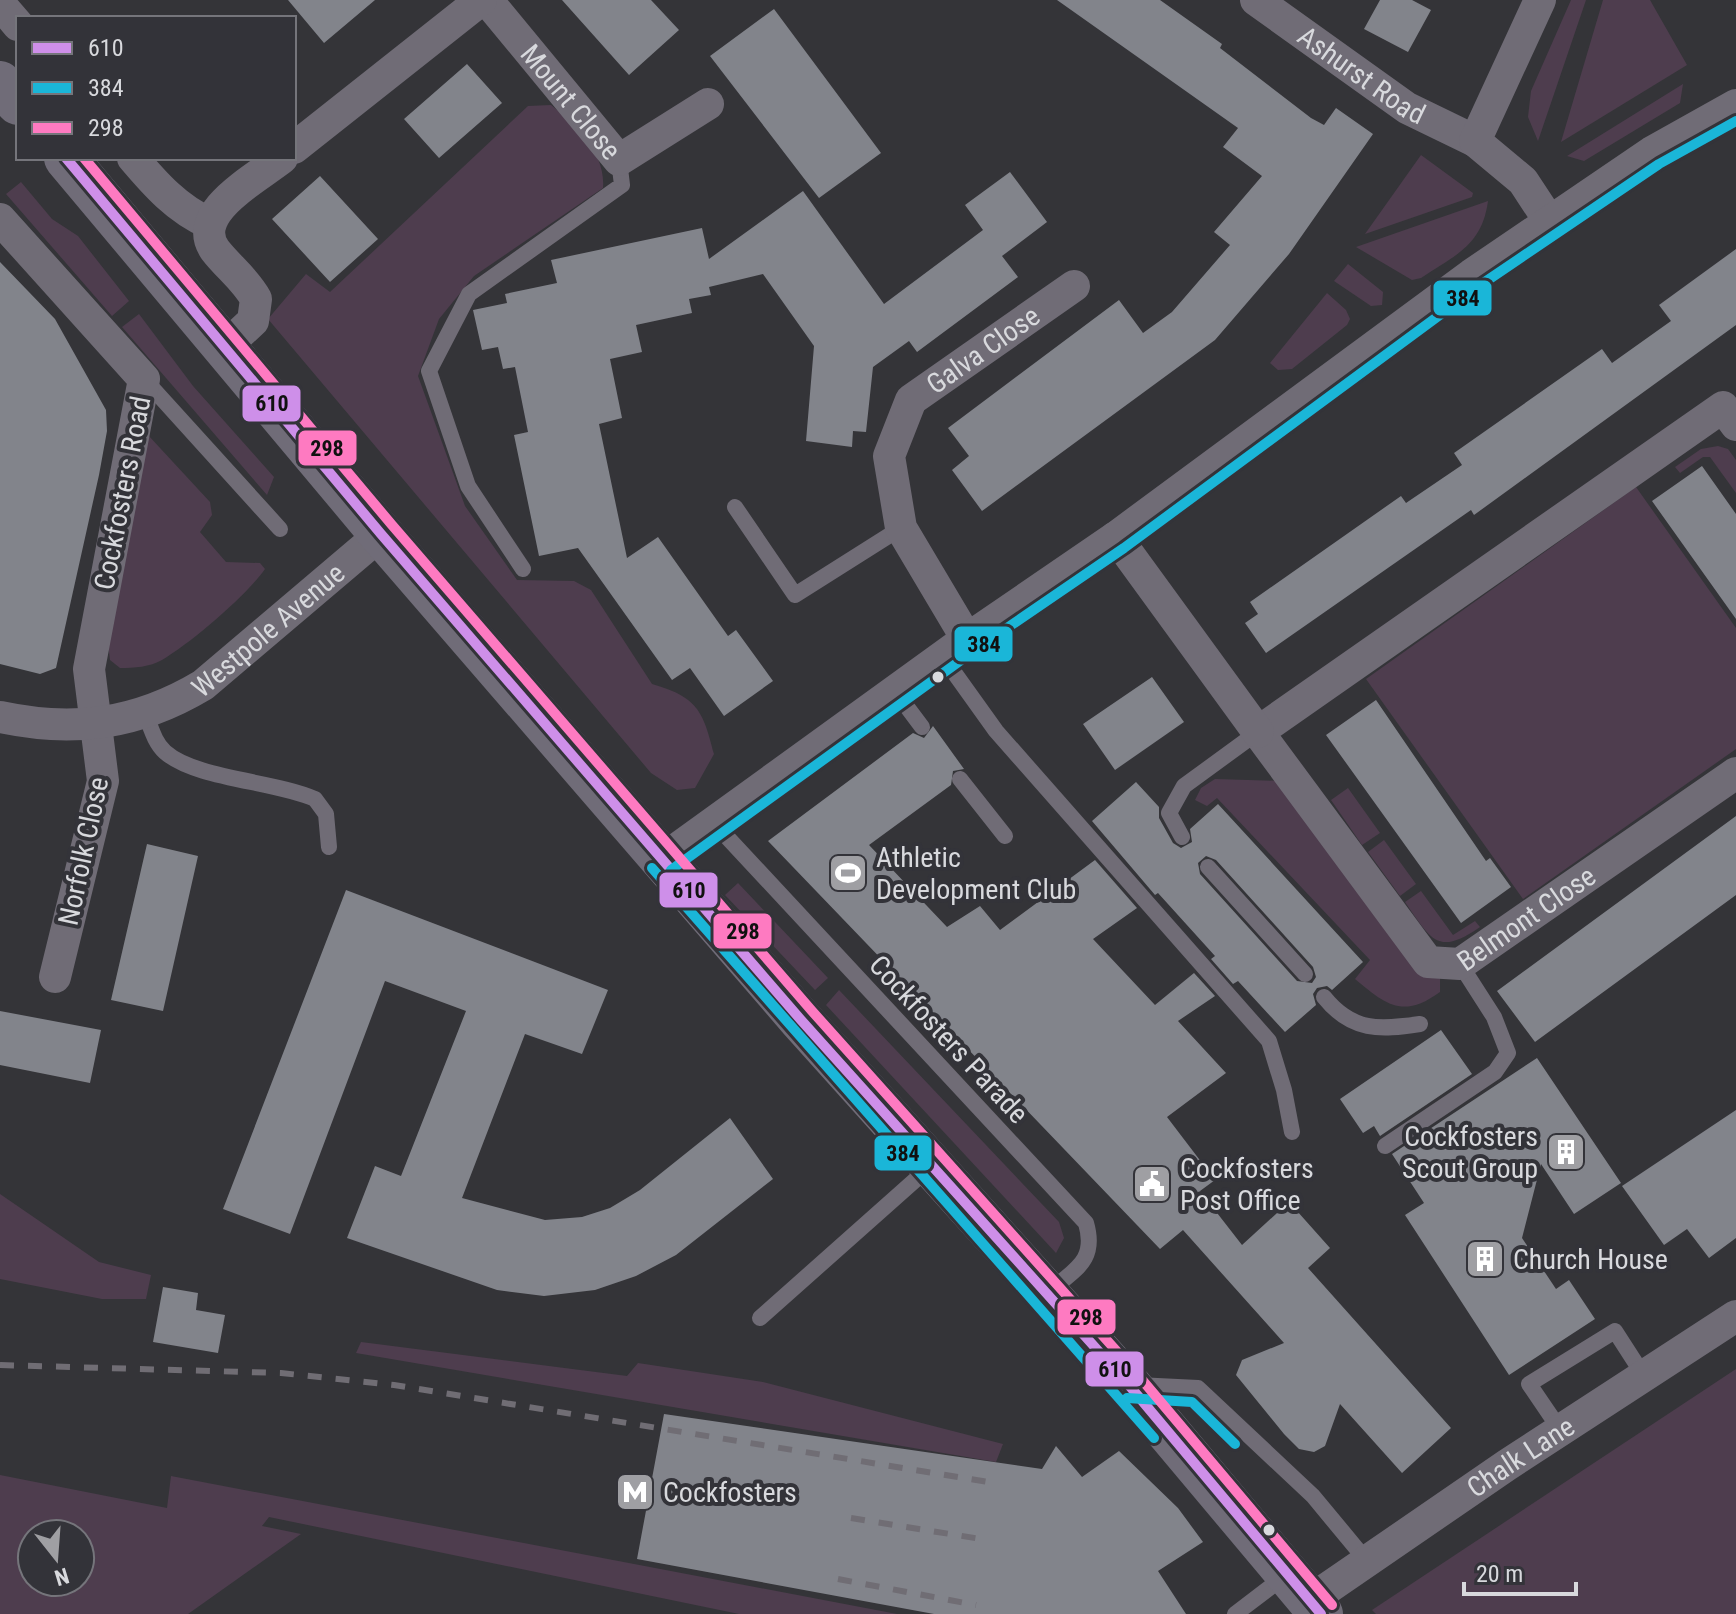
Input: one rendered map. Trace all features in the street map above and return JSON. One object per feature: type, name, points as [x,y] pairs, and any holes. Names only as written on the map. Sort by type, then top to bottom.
[{"type":"main road","points":[[0,83],[16,101]]},
{"type":"main road","points":[[68,160],[381,534],[663,859],[1128,1384],[1306,1597]]},
{"type":"street","points":[[296,146],[481,0]]},
{"type":"street","name":"Mount Close","points":[[487,0],[619,160],[708,104]]},
{"type":"street","name":"Ashurst Road","points":[[1256,0],[1407,108],[1475,141],[1523,181],[1550,222]]},
{"type":"street","points":[[1475,141],[1540,0]]},
{"type":"street","points":[[0,4],[16,23]]},
{"type":"street","points":[[663,859],[955,648],[1116,537],[1471,275],[1652,152],[1736,105]]},
{"type":"street","points":[[135,160],[159,189],[209,223]]},
{"type":"street","points":[[225,347],[253,321],[256,299],[215,249],[208,235],[209,223],[220,207],[279,160]]},
{"type":"street","name":"Cockfosters Road","points":[[0,219],[144,379],[89,669],[96,725]]},
{"type":"street","name":"Galva Close","points":[[955,648],[901,528],[889,456],[911,400],[1074,286]]},
{"type":"street","points":[[1258,732],[1732,409]]},
{"type":"street","name":"Westpole Avenue","points":[[0,717],[52,726],[96,725],[145,713],[203,685],[381,534]]},
{"type":"street","name":"Belmont Close","points":[[1116,537],[1428,962],[1460,964],[1736,773]]},
{"type":"street","name":"Norfolk Close","points":[[55,977],[103,781],[96,725]]},
{"type":"street","name":"Chalk Lane","points":[[1306,1597],[1736,1316]]},
{"type":"lane","points":[[523,569],[468,486],[429,371],[469,294],[622,185],[619,160]]},
{"type":"lane","points":[[144,379],[280,529]]},
{"type":"lane","points":[[735,507],[795,595],[901,528]]},
{"type":"lane","points":[[955,648],[996,731],[1269,1041],[1284,1090],[1292,1132]]},
{"type":"lane","points":[[895,691],[922,727]]},
{"type":"lane","points":[[145,713],[156,740],[167,754],[196,767],[300,792],[315,799],[326,814],[329,847]]},
{"type":"lane","points":[[1182,837],[1169,813],[1184,786],[1258,732]]},
{"type":"lane","points":[[960,779],[1005,836]]},
{"type":"lane","name":"Cockfosters Parade","points":[[714,823],[1086,1223],[1091,1241],[1086,1260],[1047,1294]]},
{"type":"lane","points":[[1208,867],[1305,974]]},
{"type":"lane","points":[[1385,1146],[1495,1072],[1508,1053],[1494,1017],[1460,964]]},
{"type":"lane","points":[[1324,997],[1337,1013],[1380,1030],[1420,1024]]},
{"type":"lane","points":[[760,1318],[932,1164]]},
{"type":"lane","points":[[1561,1431],[1529,1384],[1615,1331],[1644,1376]]},
{"type":"lane","points":[[1128,1384],[1198,1388],[1313,1496],[1366,1560]]},
{"type":"lane","points":[[1235,1614],[1306,1597]]},
{"type":"shaded area","points":[[1571,0],[1586,0],[1538,141],[1528,117],[1531,91]]},
{"type":"shaded area","points":[[1603,0],[1650,0],[1687,65],[1561,142]]},
{"type":"shaded area","points":[[1683,84],[1680,103],[1584,161],[1567,156]]},
{"type":"shaded area","points":[[551,105],[588,141],[600,163],[603,188],[474,276],[439,319],[418,376],[465,506],[517,580],[574,581],[591,590],[652,684],[679,694],[696,707],[706,726],[714,754],[695,788],[677,790],[651,773],[268,319],[306,274],[330,292],[528,106]]},
{"type":"shaded area","points":[[1421,155],[1473,193],[1472,197],[1365,234]]},
{"type":"shaded area","points":[[21,182],[52,219],[78,236],[129,301],[112,316],[6,194]]},
{"type":"shaded area","points":[[1488,201],[1480,229],[1473,239],[1456,255],[1421,278],[1412,280],[1356,247]]},
{"type":"shaded area","points":[[1348,264],[1383,292],[1382,305],[1371,306],[1334,281]]},
{"type":"shaded area","points":[[1327,293],[1346,310],[1350,319],[1347,325],[1292,369],[1278,370],[1270,363]]},
{"type":"shaded area","points":[[139,314],[193,386],[274,477],[267,495],[122,327]]},
{"type":"shaded area","points":[[148,435],[210,502],[212,515],[200,532],[226,562],[260,563],[265,569],[232,605],[174,652],[152,664],[120,668],[110,660],[107,635]]},
{"type":"shaded area","points":[[1718,446],[1728,449],[1736,460],[1736,493],[1710,457],[1703,457],[1680,473],[1675,467],[1701,449]]},
{"type":"shaded area","points":[[1636,487],[1736,628],[1736,749],[1523,899],[1366,679]]},
{"type":"shaded area","points":[[1215,779],[1285,781],[1440,977],[1440,992],[1405,1007],[1386,1002],[1355,979],[1370,960],[1217,798],[1207,806],[1195,800],[1201,788]]},
{"type":"shaded area","points":[[1348,788],[1380,833],[1362,845],[1331,800]]},
{"type":"shaded area","points":[[1384,840],[1416,884],[1400,896],[1368,852]]},
{"type":"shaded area","points":[[738,883],[828,978],[815,990],[725,895]]},
{"type":"shaded area","points":[[1421,891],[1453,935],[1475,921],[1480,927],[1454,941],[1436,940],[1405,902]]},
{"type":"shaded area","points":[[839,990],[1059,1222],[1064,1238],[1056,1253],[826,1005]]},
{"type":"shaded area","points":[[0,1194],[99,1262],[151,1275],[146,1299],[102,1299],[0,1279]]},
{"type":"shaded area","points":[[361,1342],[627,1376],[638,1363],[763,1382],[1003,1444],[996,1462],[356,1353]]},
{"type":"shaded area","points":[[1736,1369],[1736,1614],[1376,1614],[1372,1610]]},
{"type":"shaded area","points":[[0,1475],[167,1508],[171,1476],[897,1614],[739,1614],[269,1517],[262,1526],[301,1534],[188,1614],[0,1614]]},
{"type":"building","points":[[288,0],[375,0],[324,43]]},
{"type":"building","points":[[562,0],[651,0],[679,30],[629,75]]},
{"type":"building","points":[[1057,0],[1160,0],[1222,44],[1220,48],[1311,118],[1324,125],[1336,108],[1373,134],[1289,254],[1215,340],[982,511],[952,470],[969,456],[948,428],[1119,300],[1143,333],[1172,312],[1230,245],[1214,232],[1262,176],[1223,147],[1238,128]]},
{"type":"building","points":[[1380,0],[1412,0],[1431,10],[1408,52],[1364,29]]},
{"type":"building","points":[[774,9],[881,153],[819,198],[710,56]]},
{"type":"building","points":[[467,64],[502,103],[439,158],[404,119]]},
{"type":"building","points":[[1010,172],[1047,222],[1002,256],[1018,277],[917,352],[909,341],[873,367],[866,432],[853,431],[852,447],[806,441],[814,346],[763,274],[709,287],[711,295],[689,299],[692,313],[636,325],[642,352],[610,359],[622,418],[599,424],[627,558],[658,537],[728,636],[736,630],[773,681],[724,716],[690,668],[672,680],[578,548],[539,556],[514,435],[528,432],[515,367],[503,369],[498,347],[482,350],[473,310],[507,303],[505,294],[557,283],[551,260],[702,228],[709,259],[803,191],[884,304],[983,230],[965,205]]},
{"type":"building","points":[[320,176],[378,239],[330,282],[272,219]]},
{"type":"building","points":[[1736,249],[1736,325],[1474,515],[1471,510],[1266,653],[1245,623],[1258,614],[1250,602],[1401,496],[1406,503],[1462,465],[1454,453],[1602,349],[1612,363],[1671,321],[1659,305]]},
{"type":"building","points":[[0,262],[55,319],[106,410],[107,431],[99,475],[56,668],[40,674],[0,664]]},
{"type":"building","points":[[1702,466],[1736,514],[1736,619],[1652,501]]},
{"type":"building","points":[[1152,677],[1184,722],[1115,770],[1083,724]]},
{"type":"building","points":[[1376,700],[1486,861],[1490,858],[1511,887],[1461,923],[1326,735]]},
{"type":"building","points":[[933,726],[964,769],[953,771],[951,785],[869,845],[947,927],[980,906],[1000,930],[1095,860],[1137,908],[1093,939],[1155,1005],[1194,973],[1215,996],[1178,1021],[1226,1073],[1167,1117],[1215,1180],[1200,1191],[1242,1245],[1289,1202],[1330,1248],[1308,1268],[1451,1428],[1402,1473],[1340,1404],[1325,1446],[1314,1452],[1299,1449],[1236,1375],[1242,1360],[1284,1343],[1183,1230],[1160,1249],[768,841],[913,733],[924,738]]},
{"type":"building","points":[[1136,782],[1159,807],[1159,818],[1173,843],[1181,848],[1192,842],[1190,829],[1218,804],[1363,962],[1332,990],[1327,986],[1317,988],[1313,994],[1316,1005],[1285,1032],[1238,981],[1233,984],[1211,959],[1215,956],[1158,893],[1155,895],[1092,821]],"holes":[[[1206,856],[1216,860],[1313,967],[1316,977],[1312,983],[1297,981],[1200,874],[1198,863]]]},
{"type":"building","points":[[1736,816],[1736,895],[1535,1042],[1497,991]]},
{"type":"building","points":[[147,844],[198,856],[163,1011],[111,1000]]},
{"type":"building","points":[[346,890],[608,990],[582,1054],[525,1034],[462,1198],[545,1220],[582,1217],[610,1208],[640,1190],[730,1118],[773,1179],[676,1255],[636,1276],[595,1290],[544,1296],[497,1290],[347,1238],[375,1166],[401,1176],[466,1011],[385,981],[290,1234],[223,1209]]},
{"type":"building","points":[[0,1011],[101,1030],[90,1083],[0,1065]]},
{"type":"building","points":[[1441,1030],[1472,1074],[1380,1136],[1374,1126],[1363,1133],[1340,1099]]},
{"type":"building","points":[[1537,1058],[1621,1183],[1574,1214],[1541,1164],[1522,1238],[1556,1289],[1569,1280],[1595,1319],[1509,1375],[1405,1215],[1424,1203],[1392,1154]]},
{"type":"building","points":[[1736,1110],[1736,1238],[1709,1258],[1687,1229],[1664,1245],[1622,1186]]},
{"type":"building","points":[[163,1287],[198,1293],[196,1310],[225,1315],[218,1353],[153,1342]]},
{"type":"building","points":[[664,1414],[1042,1469],[1056,1446],[1082,1477],[1119,1451],[1178,1508],[1203,1542],[1158,1571],[1186,1614],[934,1614],[637,1559]]},
{"type":"railway","points":[[0,1365],[281,1373],[394,1385],[995,1483]]},
{"type":"railway","points":[[851,1518],[987,1540]]},
{"type":"railway","points":[[838,1579],[976,1605]]},
{"type":"transit line","name":"384","points":[[671,870],[975,650],[1124,548],[1479,286],[1659,164],[1736,121]]},
{"type":"transit line","name":"610","points":[[68,160],[381,534],[801,1020],[1128,1384],[1321,1614]]},
{"type":"transit line","name":"298","points":[[86,160],[392,525],[812,1011],[1138,1375],[1332,1605]]},
{"type":"transit line","name":"384","points":[[652,868],[1154,1438]]},
{"type":"transit line","name":"384","points":[[1127,1398],[1192,1402],[1235,1444]]},
{"type":"place","name":"Athletic Development Club","points":[[848,873]]},
{"type":"place","name":"Cockfosters Scout Group","points":[[1566,1152]]},
{"type":"place","name":"Cockfosters Post Office","points":[[1152,1184]]},
{"type":"place","name":"Church House","points":[[1485,1259]]},
{"type":"place","name":"Cockfosters","points":[[635,1492]]}]
